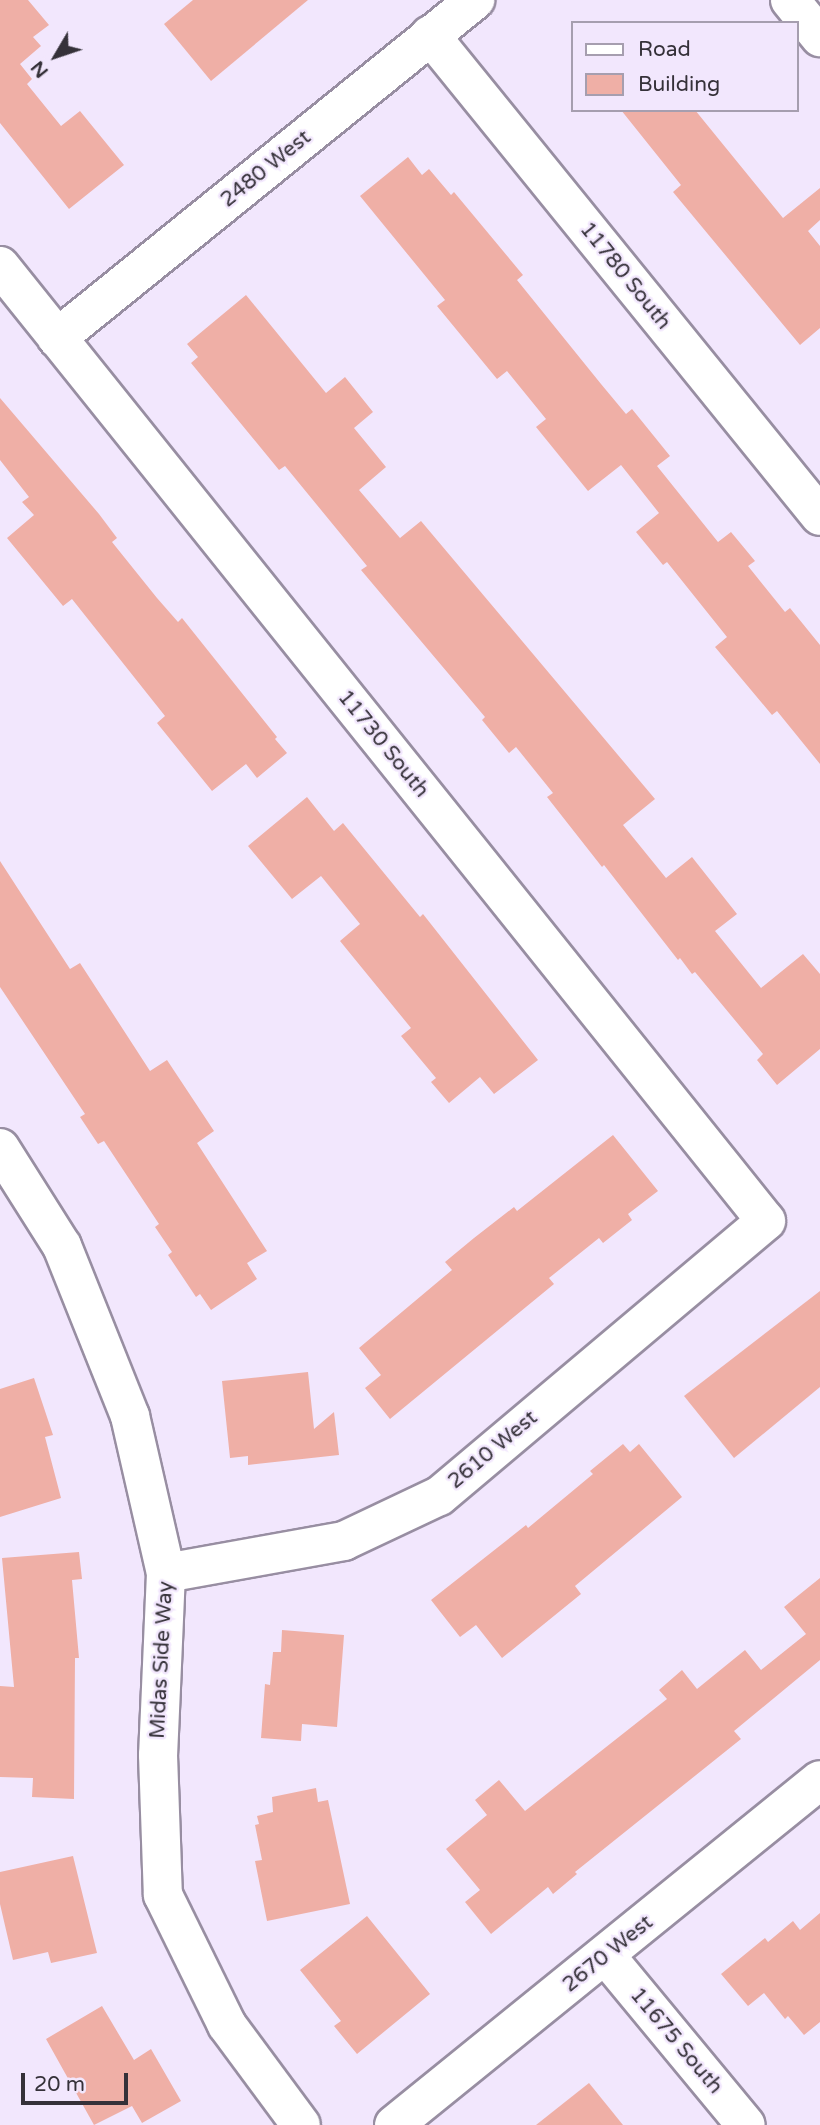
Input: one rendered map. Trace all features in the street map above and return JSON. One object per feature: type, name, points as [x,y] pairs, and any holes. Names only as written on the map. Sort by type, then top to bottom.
[{"type":"street","name":"2480 West","points":[[57,338],[475,0]]},
{"type":"street","points":[[790,0],[820,37]]},
{"type":"street","name":"11780 South","points":[[430,35],[820,516]]},
{"type":"street","name":"11730 South","points":[[0,266],[766,1221]]},
{"type":"street","name":"Midas Side Way","points":[[0,1148],[62,1246],[130,1416],[166,1573],[158,1755],[163,1895],[227,2025],[301,2125]]},
{"type":"street","name":"2610 West","points":[[166,1573],[344,1541],[439,1496],[766,1221]]},
{"type":"street","name":"2670 West","points":[[394,2125],[820,1780]]},
{"type":"street","name":"11675 South","points":[[606,1956],[746,2125]]},
{"type":"building","points":[[0,0],[28,0],[49,25],[33,37],[41,46],[20,64],[32,79],[27,84],[61,126],[80,111],[124,165],[69,209],[0,123]]},
{"type":"building","points":[[193,0],[308,0],[211,81],[164,24]]},
{"type":"building","points":[[623,112],[697,112],[783,218],[820,188],[820,220],[808,231],[820,246],[820,328],[800,345],[673,192],[681,185]]},
{"type":"building","points":[[408,157],[422,175],[429,169],[451,195],[454,192],[523,275],[517,280],[601,384],[626,414],[632,409],[670,456],[657,466],[718,542],[731,532],[755,561],[748,566],[785,612],[790,608],[820,645],[820,764],[777,711],[772,715],[715,647],[727,637],[667,562],[663,565],[636,532],[659,513],[621,465],[588,491],[536,427],[546,419],[507,371],[497,379],[437,306],[445,300],[360,196]]},
{"type":"building","points":[[246,295],[326,393],[345,377],[373,412],[354,428],[386,467],[359,490],[400,538],[421,521],[655,799],[623,825],[666,878],[692,857],[737,914],[715,931],[761,988],[803,954],[820,974],[820,1049],[777,1085],[757,1060],[763,1054],[695,972],[692,974],[680,958],[678,960],[604,865],[602,867],[547,797],[553,793],[516,747],[509,753],[482,720],[485,717],[361,570],[367,566],[285,466],[279,470],[191,363],[198,357],[187,344]]},
{"type":"building","points":[[0,398],[99,514],[117,538],[112,542],[157,598],[178,622],[182,618],[277,737],[275,739],[287,753],[257,778],[246,764],[212,791],[157,723],[165,716],[72,599],[63,606],[7,538],[34,515],[22,502],[29,497],[0,460]]},
{"type":"building","points":[[307,797],[334,831],[343,823],[420,917],[423,914],[538,1060],[494,1094],[480,1077],[449,1103],[431,1082],[436,1078],[401,1036],[411,1028],[340,941],[360,924],[321,876],[292,899],[248,846]]},
{"type":"building","points":[[0,861],[70,969],[80,963],[150,1071],[167,1060],[214,1131],[197,1143],[267,1251],[247,1263],[257,1279],[211,1310],[200,1294],[196,1297],[168,1255],[172,1252],[155,1227],[159,1224],[104,1141],[98,1144],[80,1117],[85,1114],[0,987]]},
{"type":"building","points":[[613,1135],[658,1191],[628,1214],[632,1220],[603,1243],[599,1238],[549,1278],[554,1284],[390,1419],[365,1388],[381,1375],[359,1348],[452,1270],[445,1262],[514,1207],[517,1211]]},
{"type":"building","points":[[820,1291],[820,1387],[734,1458],[684,1396]]},
{"type":"building","points":[[308,1372],[314,1429],[334,1412],[339,1455],[248,1465],[248,1456],[230,1458],[222,1381]]},
{"type":"building","points":[[34,1378],[53,1435],[45,1437],[61,1498],[0,1517],[0,1389]]},
{"type":"building","points":[[623,1444],[630,1452],[639,1444],[682,1497],[575,1586],[581,1594],[502,1658],[476,1625],[460,1637],[431,1600],[526,1525],[528,1528],[593,1474],[590,1471]]},
{"type":"building","points":[[79,1552],[82,1579],[72,1580],[79,1658],[75,1658],[74,1799],[32,1797],[33,1778],[0,1777],[0,1686],[14,1687],[2,1558]]},
{"type":"building","points":[[820,1578],[820,1660],[734,1731],[741,1739],[575,1872],[577,1874],[553,1894],[548,1887],[491,1934],[465,1902],[480,1890],[446,1849],[487,1815],[475,1800],[499,1780],[525,1811],[667,1699],[659,1690],[682,1670],[697,1689],[745,1650],[761,1670],[806,1634],[784,1607]]},
{"type":"building","points":[[282,1630],[344,1635],[337,1727],[302,1724],[301,1741],[261,1738],[265,1684],[270,1685],[273,1652],[281,1652]]},
{"type":"building","points":[[316,1788],[318,1802],[328,1800],[350,1904],[267,1921],[255,1861],[262,1860],[255,1825],[259,1824],[257,1816],[273,1812],[272,1797]]},
{"type":"building","points":[[73,1856],[97,1953],[51,1963],[48,1952],[13,1960],[0,1904],[0,1872]]},
{"type":"building","points":[[820,1913],[820,2022],[804,2035],[788,2016],[785,2019],[764,1993],[748,2006],[721,1974],[765,1938],[768,1942],[793,1921],[800,1930]]},
{"type":"building","points":[[367,1916],[430,1994],[357,2054],[334,2026],[341,2021],[300,1970]]},
{"type":"building","points":[[102,2006],[134,2060],[151,2049],[181,2101],[142,2123],[132,2106],[94,2125],[46,2039]]},
{"type":"building","points":[[589,2083],[623,2125],[536,2125]]}]
